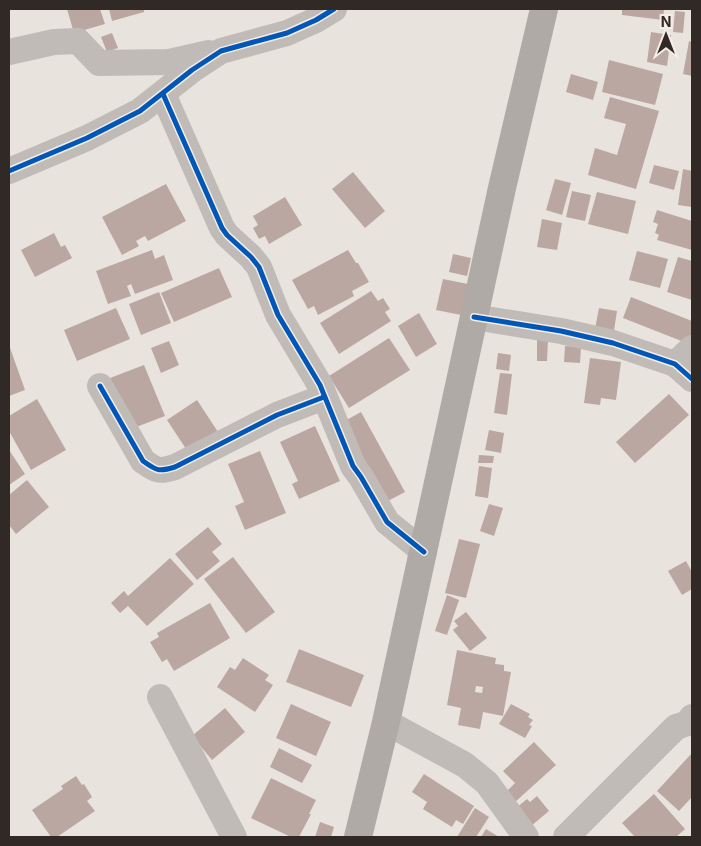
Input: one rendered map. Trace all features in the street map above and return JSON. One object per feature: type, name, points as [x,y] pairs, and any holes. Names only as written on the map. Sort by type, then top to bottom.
[{"type":"main road","points":[[358,837],[386,722],[502,188],[544,9]]},
{"type":"street","points":[[9,52],[54,42],[78,41],[100,63],[169,62],[221,51],[288,33],[334,9]]},
{"type":"street","points":[[9,171],[87,138],[140,111],[192,70],[221,51]]},
{"type":"street","points":[[163,94],[222,228],[259,267],[278,315],[320,385],[352,466],[362,477],[387,522],[424,552]]},
{"type":"street","points":[[474,316],[570,333],[686,364]]},
{"type":"street","points":[[100,386],[143,461],[152,468],[163,471],[175,467],[277,415],[324,397]]},
{"type":"street","points":[[160,697],[234,837]]},
{"type":"street","points":[[386,722],[465,765],[480,777],[487,783],[526,837]]},
{"type":"street","points":[[566,837],[676,727],[691,722]]},
{"type":"building","points":[[67,9],[100,9],[105,24],[74,33]]},
{"type":"building","points":[[109,9],[144,9],[144,12],[112,21]]},
{"type":"building","points":[[622,9],[664,9],[663,20],[622,15]]},
{"type":"building","points":[[675,11],[685,12],[683,33],[673,32]]},
{"type":"building","points":[[651,32],[671,35],[667,66],[647,62]]},
{"type":"building","points":[[112,33],[118,48],[107,52],[101,37]]},
{"type":"building","points":[[689,41],[692,42],[692,76],[683,74]]},
{"type":"building","points":[[609,60],[663,74],[655,105],[602,92]]},
{"type":"building","points":[[571,74],[598,82],[593,100],[566,92]]},
{"type":"building","points":[[610,97],[659,111],[636,189],[588,175],[595,148],[617,155],[626,124],[604,118]]},
{"type":"building","points":[[654,165],[679,171],[674,190],[649,183]]},
{"type":"building","points":[[683,169],[692,171],[692,207],[678,205]]},
{"type":"building","points":[[353,172],[385,211],[365,228],[332,189]]},
{"type":"building","points":[[555,179],[571,183],[562,215],[546,210]]},
{"type":"building","points":[[166,184],[186,221],[148,241],[145,236],[136,241],[139,246],[122,255],[102,217]]},
{"type":"building","points":[[572,191],[591,195],[585,221],[566,217]]},
{"type":"building","points":[[597,192],[636,201],[628,234],[588,224]]},
{"type":"building","points":[[285,197],[302,225],[269,244],[265,236],[259,239],[253,228],[258,225],[253,216]]},
{"type":"building","points":[[657,210],[692,221],[692,250],[657,240],[659,235],[655,233],[658,224],[653,222]]},
{"type":"building","points":[[542,219],[562,223],[557,250],[537,247]]},
{"type":"building","points":[[54,233],[61,247],[65,245],[72,258],[35,277],[21,250]]},
{"type":"building","points":[[152,250],[155,259],[164,255],[173,280],[135,294],[131,284],[127,286],[131,296],[108,304],[96,271]]},
{"type":"building","points":[[348,250],[369,282],[352,291],[354,296],[318,315],[314,306],[308,309],[292,280]]},
{"type":"building","points":[[637,251],[668,259],[660,288],[629,280]]},
{"type":"building","points":[[453,254],[471,258],[467,276],[449,272]]},
{"type":"building","points":[[678,257],[692,261],[692,300],[667,292]]},
{"type":"building","points":[[219,268],[232,297],[174,322],[161,293]]},
{"type":"building","points":[[443,279],[468,284],[461,315],[436,310]]},
{"type":"building","points":[[371,291],[378,301],[383,298],[390,309],[385,312],[391,321],[339,354],[320,323]]},
{"type":"building","points":[[159,292],[171,323],[141,335],[129,304]]},
{"type":"building","points":[[631,297],[692,321],[692,335],[689,344],[623,318]]},
{"type":"building","points":[[116,308],[130,339],[77,361],[64,330]]},
{"type":"building","points":[[599,308],[617,311],[613,337],[594,334]]},
{"type":"building","points":[[419,313],[437,344],[416,357],[398,326]]},
{"type":"building","points":[[389,338],[410,370],[349,408],[329,376]]},
{"type":"building","points":[[537,339],[548,340],[547,361],[537,361]]},
{"type":"building","points":[[169,341],[179,365],[161,373],[151,348]]},
{"type":"building","points":[[9,345],[25,390],[9,396]]},
{"type":"building","points":[[565,346],[581,347],[580,363],[564,362]]},
{"type":"building","points":[[498,353],[511,355],[509,371],[496,369]]},
{"type":"building","points":[[590,358],[621,362],[616,400],[601,398],[600,405],[584,403]]},
{"type":"building","points":[[144,365],[165,416],[131,429],[110,378]]},
{"type":"building","points":[[500,373],[512,374],[507,415],[494,413]]},
{"type":"building","points":[[669,394],[689,415],[635,463],[616,442]]},
{"type":"building","points":[[37,399],[66,450],[31,470],[9,431],[9,416]]},
{"type":"building","points":[[197,400],[218,432],[188,452],[167,420]]},
{"type":"building","points":[[361,412],[405,492],[386,502],[343,422]]},
{"type":"building","points":[[315,426],[340,481],[299,499],[292,484],[298,481],[280,442]]},
{"type":"building","points":[[489,430],[504,433],[501,453],[485,450]]},
{"type":"building","points":[[9,450],[25,474],[9,485]]},
{"type":"building","points":[[260,451],[286,513],[245,530],[235,506],[244,502],[228,464]]},
{"type":"building","points":[[479,455],[494,456],[493,463],[478,463]]},
{"type":"building","points":[[479,466],[492,468],[488,498],[475,496]]},
{"type":"building","points":[[27,480],[49,507],[16,534],[9,525],[9,495]]},
{"type":"building","points":[[489,504],[503,508],[494,536],[480,531]]},
{"type":"building","points":[[208,527],[222,544],[212,552],[220,561],[197,580],[175,554]]},
{"type":"building","points":[[459,539],[480,544],[466,598],[445,593]]},
{"type":"building","points":[[233,557],[275,612],[246,633],[204,579]]},
{"type":"building","points":[[170,558],[194,584],[147,626],[128,606],[120,613],[111,603],[124,591],[128,596]]},
{"type":"building","points":[[686,561],[692,572],[692,589],[682,595],[668,571]]},
{"type":"building","points":[[447,595],[459,600],[447,635],[435,631]]},
{"type":"building","points":[[210,603],[230,638],[174,671],[167,659],[162,662],[150,642],[159,637],[157,633]]},
{"type":"building","points":[[466,612],[487,638],[470,651],[453,630],[458,626],[454,621]]},
{"type":"building","points":[[299,649],[364,675],[351,707],[286,682]]},
{"type":"building","points":[[457,650],[496,658],[495,664],[504,665],[504,671],[511,672],[503,716],[483,712],[480,729],[458,725],[461,708],[447,705]],"holes":[[[476,686],[483,687],[482,693],[475,692]]]},
{"type":"building","points":[[243,658],[269,675],[265,680],[273,685],[255,712],[217,687],[230,667],[235,670]]},
{"type":"building","points":[[291,704],[331,722],[316,756],[276,738]]},
{"type":"building","points":[[511,704],[530,714],[528,717],[533,720],[529,725],[532,726],[525,738],[499,724]]},
{"type":"building","points":[[225,708],[245,732],[212,760],[192,736]]},
{"type":"building","points":[[534,742],[556,765],[514,803],[505,793],[515,783],[503,771]]},
{"type":"building","points":[[279,748],[312,765],[302,783],[270,767]]},
{"type":"building","points":[[692,753],[692,797],[679,811],[657,791]]},
{"type":"building","points":[[424,774],[474,806],[463,824],[456,820],[452,827],[423,809],[427,802],[412,792]]},
{"type":"building","points":[[76,776],[82,785],[84,784],[92,797],[87,801],[95,811],[57,837],[51,837],[32,810],[63,789],[61,786]]},
{"type":"building","points":[[271,778],[316,800],[299,837],[291,837],[251,818]]},
{"type":"building","points":[[654,794],[685,829],[676,837],[635,837],[622,823]]},
{"type":"building","points":[[537,796],[549,811],[531,826],[516,808],[527,799],[530,802]]},
{"type":"building","points":[[475,808],[489,817],[476,837],[457,837]]},
{"type":"building","points":[[320,822],[334,827],[331,837],[315,837]]},
{"type":"building","points":[[486,829],[499,837],[481,837]]},
{"type":"cycle path","points":[[9,171],[87,138],[140,111],[192,70],[221,51],[287,33],[316,20],[334,9]]},
{"type":"cycle path","points":[[163,94],[222,228],[259,267],[278,315],[320,385],[353,466],[387,522],[424,552]]},
{"type":"cycle path","points":[[474,317],[561,331],[613,343],[675,364],[692,379]]},
{"type":"cycle path","points":[[100,386],[143,461],[155,469],[162,470],[175,467],[277,415],[324,397]]}]
